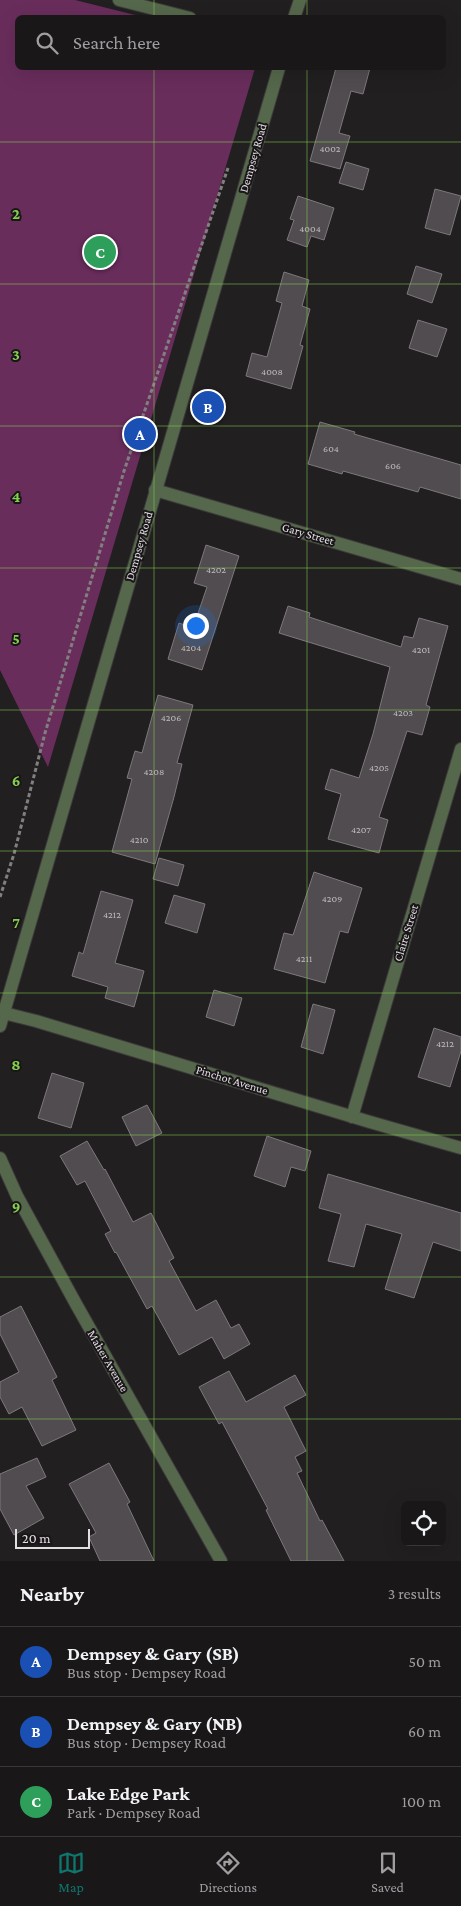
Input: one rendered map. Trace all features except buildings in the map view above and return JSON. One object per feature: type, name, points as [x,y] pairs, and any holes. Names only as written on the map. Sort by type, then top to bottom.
[{"type":"street","points":[[119,0],[178,15]]},
{"type":"street","points":[[295,15],[300,0]]},
{"type":"street","name":"Dempsey Road","points":[[0,1026],[2,1012],[278,70]]},
{"type":"street","name":"Gary Street","points":[[155,490],[461,579]]},
{"type":"street","name":"Claire Street","points":[[352,1117],[461,749]]},
{"type":"street","name":"Pinchot Avenue","points":[[2,1012],[461,1148]]},
{"type":"street","name":"Maher Avenue","points":[[0,1158],[17,1196],[221,1561]]},
{"type":"path","points":[[0,897],[14,854],[44,733],[124,471],[230,163]]},
{"type":"shaded area","points":[[0,0],[75,0],[135,15],[15,15],[15,70],[254,70],[48,767],[0,670]]},
{"type":"place","name":"Lake Edge Park","points":[[100,252]]},
{"type":"place","name":"Dempsey & Gary (NB)","points":[[208,407]]},
{"type":"place","name":"Dempsey & Gary (SB)","points":[[140,434]]}]
